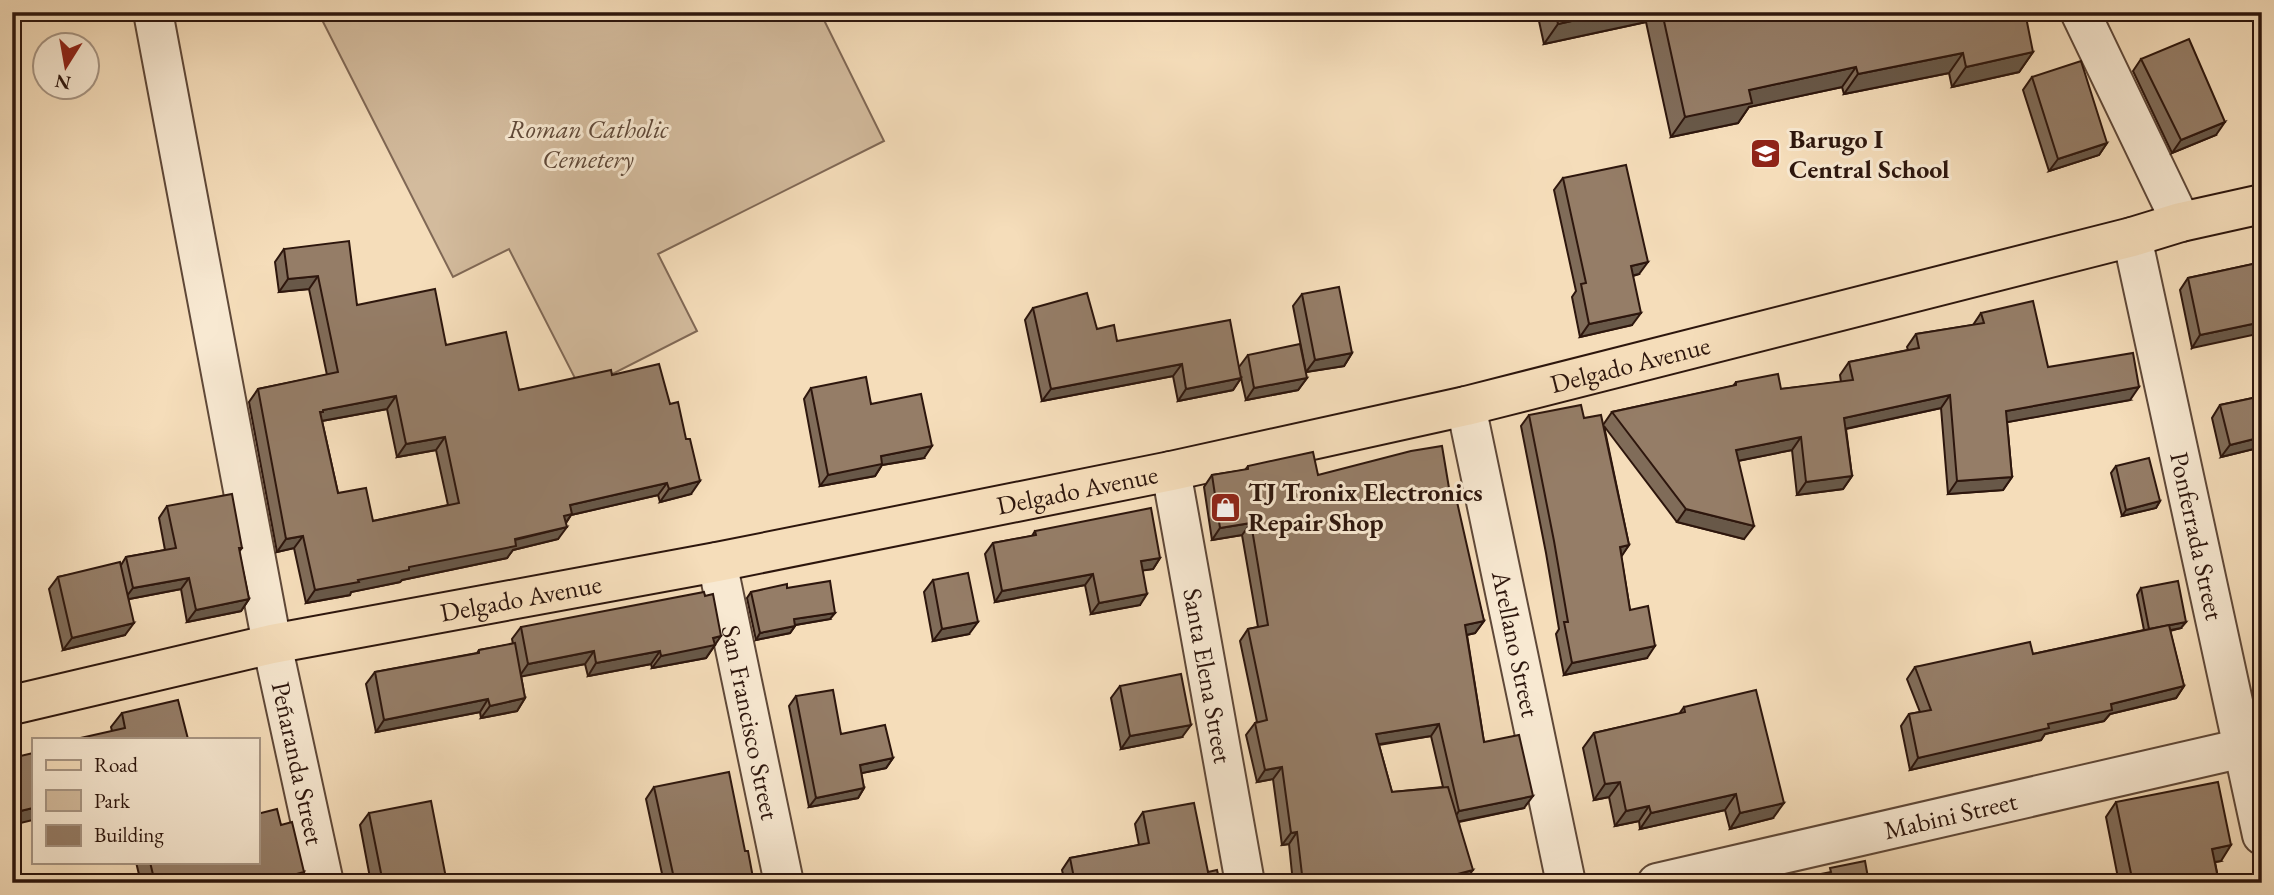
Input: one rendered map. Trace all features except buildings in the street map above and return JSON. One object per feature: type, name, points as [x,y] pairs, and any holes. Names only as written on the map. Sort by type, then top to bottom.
[{"type":"main road","name":"Delgado Avenue","points":[[12,705],[272,644],[717,562],[1171,471],[1466,406],[2132,237],[2181,222],[2262,204]]},
{"type":"street","name":"Peñaranda Street","points":[[153,12],[272,644],[324,883]]},
{"type":"street","points":[[2080,12],[2181,222]]},
{"type":"street","name":"Ponferrada Street","points":[[2132,237],[2262,835]]},
{"type":"street","name":"Arellano Street","points":[[1466,406],[1566,883]]},
{"type":"street","name":"Santa Elena Street","points":[[1171,471],[1245,883]]},
{"type":"street","name":"San Francisco Street","points":[[717,562],[784,883]]},
{"type":"street","name":"Mabini Street","points":[[1657,883],[2243,748]]},
{"type":"green space","name":"Roman Catholic Cemetery","points":[[318,12],[820,12],[884,141],[658,254],[697,331],[581,390],[509,249],[453,277]]},
{"type":"place","name":"Barugo I Central School","points":[[1766,154]]},
{"type":"place","name":"TJ Tronix Electronics Repair Shop","points":[[1225,507]]}]
